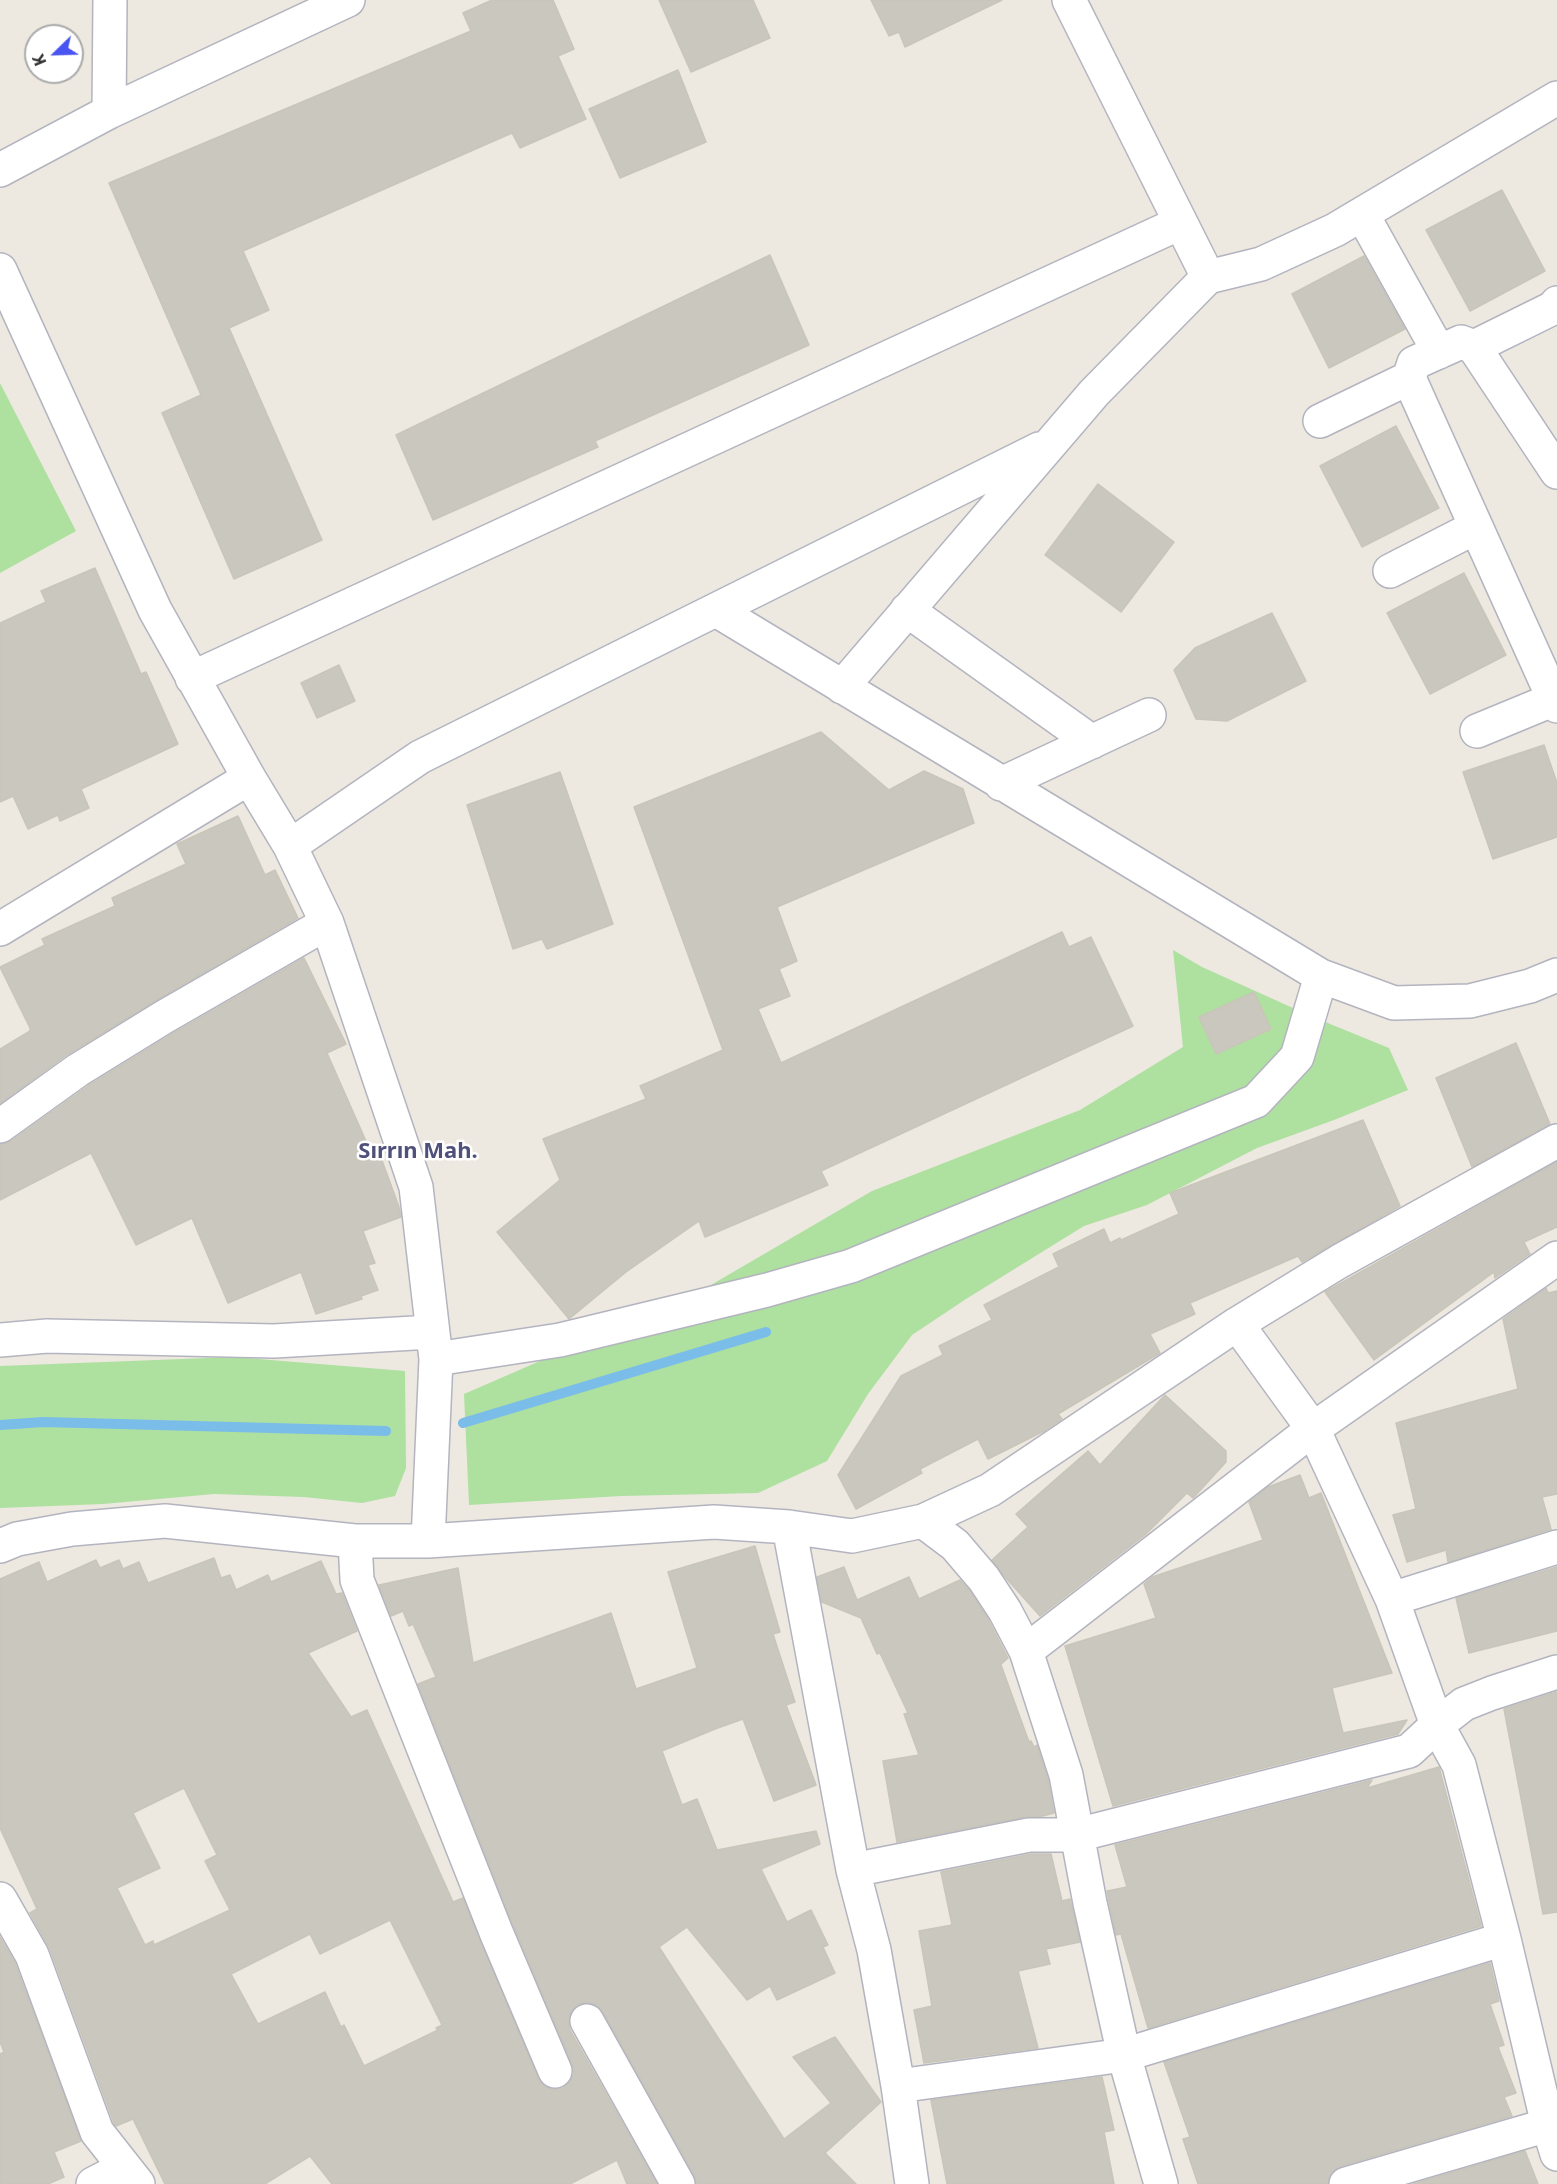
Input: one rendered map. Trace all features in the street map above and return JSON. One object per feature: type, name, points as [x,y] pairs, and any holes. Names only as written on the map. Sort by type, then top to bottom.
[{"type":"street","points":[[109,112],[110,0]]},
{"type":"street","points":[[0,171],[109,112],[348,0]]},
{"type":"street","points":[[1069,0],[1208,277]]},
{"type":"street","points":[[842,687],[1094,393],[1208,277],[1261,264],[1335,230],[1557,98]]},
{"type":"street","points":[[1362,214],[1439,352]]},
{"type":"street","points":[[192,678],[1180,223]]},
{"type":"street","points":[[0,270],[155,610],[249,778],[290,846],[327,923],[416,1187],[434,1346],[428,1541]]},
{"type":"street","points":[[1474,347],[1555,307],[1557,303]]},
{"type":"street","points":[[1477,731],[1556,701],[1409,378],[1414,363],[1461,342],[1474,347],[1557,472]]},
{"type":"street","points":[[1320,421],[1409,378]]},
{"type":"street","points":[[290,846],[420,757],[1051,442]]},
{"type":"street","points":[[1390,571],[1476,527]]},
{"type":"street","points":[[716,610],[1321,976],[1394,1003],[1470,1001],[1530,986],[1557,975]]},
{"type":"street","points":[[907,610],[1092,742]]},
{"type":"street","points":[[1001,784],[1149,715]]},
{"type":"street","points":[[0,929],[249,778]]},
{"type":"street","points":[[0,1126],[87,1064],[327,923]]},
{"type":"street","points":[[0,1340],[47,1336],[434,1346],[560,1340],[767,1290],[851,1266],[1256,1101],[1297,1057],[1321,976]]},
{"type":"street","points":[[0,1546],[17,1539],[72,1529],[165,1521],[355,1541],[428,1541],[714,1522],[789,1527],[852,1536],[923,1521],[990,1490],[1237,1324],[1340,1261],[1557,1141]]},
{"type":"street","points":[[1026,1650],[1313,1429],[1557,1258]]},
{"type":"street","points":[[1237,1324],[1313,1429],[1392,1599],[1437,1725],[1459,1765],[1552,2140],[1346,2184]]},
{"type":"street","points":[[923,1521],[955,1545],[984,1579],[1026,1650],[1066,1775],[1090,1903],[1124,2055],[1161,2184]]},
{"type":"street","points":[[789,1527],[853,1870],[874,1950],[898,2086],[912,2184]]},
{"type":"street","points":[[355,1541],[357,1580],[496,1932],[555,2071]]},
{"type":"street","points":[[1392,1599],[1557,1547]]},
{"type":"street","points":[[853,1870],[1029,1835],[1077,1835],[1409,1752],[1437,1725],[1464,1704],[1557,1672]]},
{"type":"street","points":[[0,1899],[32,1954],[97,2132],[131,2176],[93,2184]]},
{"type":"street","points":[[898,2086],[1124,2055],[1504,1939]]},
{"type":"street","points":[[587,2021],[678,2184]]},
{"type":"green space","points":[[0,383],[76,531],[0,573]]},
{"type":"green space","points":[[1173,950],[1202,967],[1389,1048],[1408,1090],[1257,1148],[1147,1205],[1084,1226],[966,1299],[912,1335],[868,1394],[827,1461],[758,1493],[621,1496],[469,1505],[464,1394],[699,1292],[872,1191],[1080,1110],[1183,1047]]},
{"type":"green space","points":[[234,1357],[405,1371],[406,1468],[395,1496],[362,1503],[304,1497],[214,1494],[103,1504],[0,1508],[0,1366]]},
{"type":"building","points":[[492,0],[553,0],[574,49],[558,56],[586,119],[520,148],[512,133],[243,251],[269,310],[229,328],[322,540],[234,579],[162,413],[201,395],[109,183],[471,31],[463,13]]},
{"type":"building","points":[[659,0],[753,0],[770,38],[691,72]]},
{"type":"building","points":[[871,0],[1002,0],[905,47],[899,32],[889,36]]},
{"type":"building","points":[[678,70],[706,142],[620,178],[589,109]]},
{"type":"building","points":[[1502,190],[1545,271],[1470,311],[1426,230]]},
{"type":"building","points":[[770,255],[809,345],[595,441],[598,447],[433,520],[396,435]]},
{"type":"building","points":[[1364,256],[1405,329],[1329,368],[1292,294]]},
{"type":"building","points":[[1396,426],[1439,508],[1362,547],[1320,466]]},
{"type":"building","points":[[1098,484],[1174,542],[1121,612],[1045,555]]},
{"type":"building","points":[[95,568],[141,674],[146,672],[178,744],[81,789],[89,808],[60,821],[58,815],[28,829],[13,796],[0,802],[0,623],[46,602],[41,591]]},
{"type":"building","points":[[1464,573],[1506,655],[1430,694],[1387,613]]},
{"type":"building","points":[[1272,613],[1306,681],[1227,721],[1196,719],[1174,670],[1195,648]]},
{"type":"building","points":[[339,665],[355,701],[317,718],[301,683]]},
{"type":"building","points":[[821,732],[889,790],[924,771],[963,789],[974,823],[777,907],[797,961],[779,969],[790,996],[758,1009],[781,1063],[1062,932],[1069,947],[1091,937],[1133,1026],[821,1171],[828,1185],[705,1237],[699,1221],[626,1272],[569,1319],[497,1232],[560,1180],[543,1139],[646,1099],[640,1086],[723,1050],[634,807]]},
{"type":"building","points":[[1544,745],[1557,783],[1557,837],[1493,859],[1463,772]]},
{"type":"building","points":[[560,772],[613,924],[547,949],[542,939],[513,949],[467,805]]},
{"type":"building","points":[[238,816],[265,875],[275,870],[298,918],[68,1054],[0,1103],[0,1049],[30,1031],[30,1028],[0,967],[45,945],[42,939],[115,906],[112,898],[186,864],[177,844]]},
{"type":"building","points":[[304,958],[346,1044],[327,1053],[373,1157],[380,1155],[399,1207],[401,1217],[363,1231],[375,1263],[368,1265],[378,1290],[361,1296],[362,1299],[316,1314],[301,1272],[228,1303],[192,1218],[136,1245],[91,1153],[0,1200],[0,1144],[11,1141],[88,1086],[174,1033]]},
{"type":"building","points":[[1254,992],[1271,1029],[1216,1054],[1199,1017]]},
{"type":"building","points":[[1516,1043],[1550,1124],[1472,1167],[1436,1078]]},
{"type":"building","points":[[1363,1120],[1400,1206],[1302,1262],[1298,1256],[1190,1303],[1195,1314],[1150,1334],[1160,1353],[1058,1414],[1062,1419],[1044,1431],[988,1459],[978,1439],[920,1469],[922,1473],[856,1509],[838,1475],[901,1376],[943,1355],[939,1346],[992,1320],[984,1305],[1059,1267],[1053,1254],[1104,1229],[1110,1243],[1179,1214],[1170,1193]]},
{"type":"building","points":[[1557,1162],[1557,1227],[1524,1242],[1530,1254],[1495,1278],[1494,1272],[1374,1360],[1325,1292]]},
{"type":"building","points":[[1546,1288],[1548,1293],[1557,1291],[1557,1494],[1542,1497],[1551,1529],[1448,1562],[1446,1550],[1407,1562],[1393,1515],[1416,1509],[1396,1423],[1518,1389],[1503,1319]]},
{"type":"building","points":[[1165,1395],[1226,1451],[1226,1462],[1193,1498],[1187,1493],[1146,1534],[1040,1616],[992,1560],[1028,1527],[1016,1514],[1088,1451],[1100,1465]]},
{"type":"building","points":[[1300,1475],[1309,1498],[1321,1493],[1392,1673],[1332,1688],[1343,1733],[1407,1720],[1398,1734],[1113,1806],[1065,1646],[1156,1618],[1144,1584],[1152,1577],[1263,1540],[1249,1502],[1268,1487]]},
{"type":"building","points":[[755,1546],[780,1632],[773,1634],[795,1702],[786,1705],[816,1785],[774,1801],[743,1719],[662,1751],[682,1805],[697,1799],[717,1850],[816,1831],[820,1844],[761,1869],[787,1922],[811,1910],[828,1945],[823,1947],[835,1973],[777,2000],[770,1986],[747,2000],[687,1927],[659,1947],[784,2139],[831,2103],[793,2057],[835,2037],[881,2102],[825,2153],[856,2184],[697,2184],[603,2012],[596,2005],[587,2002],[577,2005],[571,2012],[568,2020],[570,2030],[657,2184],[627,2184],[617,2160],[570,2184],[332,2184],[310,2156],[265,2184],[165,2184],[133,2119],[116,2126],[114,2123],[50,1949],[30,1913],[37,1909],[0,1828],[0,1579],[39,1562],[47,1582],[96,1560],[100,1568],[119,1560],[123,1569],[139,1562],[148,1583],[214,1558],[221,1578],[230,1575],[236,1590],[268,1575],[271,1582],[321,1561],[336,1594],[342,1593],[357,1631],[308,1653],[351,1717],[367,1710],[453,1902],[463,1898],[538,2078],[544,2086],[553,2090],[563,2088],[570,2082],[574,2073],[572,2064],[513,1925],[418,1684],[436,1677],[413,1624],[409,1626],[403,1611],[391,1616],[379,1585],[458,1568],[473,1663],[611,1613],[636,1689],[697,1668],[668,1572]],"holes":[[[184,1788],[217,1855],[205,1861],[230,1910],[154,1945],[153,1941],[145,1945],[117,1888],[160,1868],[133,1813]],[[390,1920],[442,2025],[436,2028],[438,2030],[364,2066],[344,2025],[341,2027],[325,1992],[258,2024],[231,1974],[310,1934],[320,1954]]]},
{"type":"building","points":[[844,1567],[857,1600],[909,1577],[919,1599],[960,1580],[969,1590],[989,1621],[1008,1658],[999,1666],[1001,1665],[1029,1742],[1031,1741],[1034,1747],[1037,1745],[1048,1780],[1054,1813],[897,1842],[883,1761],[919,1755],[904,1714],[908,1713],[861,1618],[822,1602],[817,1577]]},
{"type":"building","points":[[1557,1567],[1557,1631],[1469,1653],[1456,1598]]},
{"type":"building","points":[[1557,1692],[1557,1912],[1543,1914],[1504,1709]]},
{"type":"building","points":[[1439,1767],[1481,1926],[1148,2028],[1121,1934],[1116,1935],[1107,1891],[1127,1887],[1115,1845],[1372,1780],[1367,1788]]},
{"type":"building","points":[[1031,1854],[1051,1854],[1062,1901],[1070,1899],[1080,1942],[1046,1949],[1050,1964],[1018,1971],[1038,2048],[924,2063],[914,2010],[932,2006],[919,1931],[952,1925],[941,1872]]},
{"type":"building","points":[[0,1937],[15,1963],[81,2141],[54,2152],[64,2177],[48,2184],[0,2184],[0,2054],[4,2052],[0,2042]]},
{"type":"building","points":[[1490,1963],[1499,2001],[1490,2004],[1504,2045],[1498,2047],[1516,2093],[1504,2097],[1512,2116],[1341,2166],[1332,2172],[1328,2184],[1198,2184],[1183,2139],[1190,2137],[1164,2062]]},
{"type":"building","points":[[1102,2077],[1114,2130],[1104,2132],[1114,2184],[947,2184],[931,2100]]},
{"type":"building","points":[[1525,2151],[1538,2184],[1413,2184]]},
{"type":"waterway","points":[[463,1423],[766,1332]]},
{"type":"waterway","points":[[0,1425],[43,1422],[386,1431]]},
{"type":"district","name":"Sırrın Mah.","points":[[418,1152]]}]
